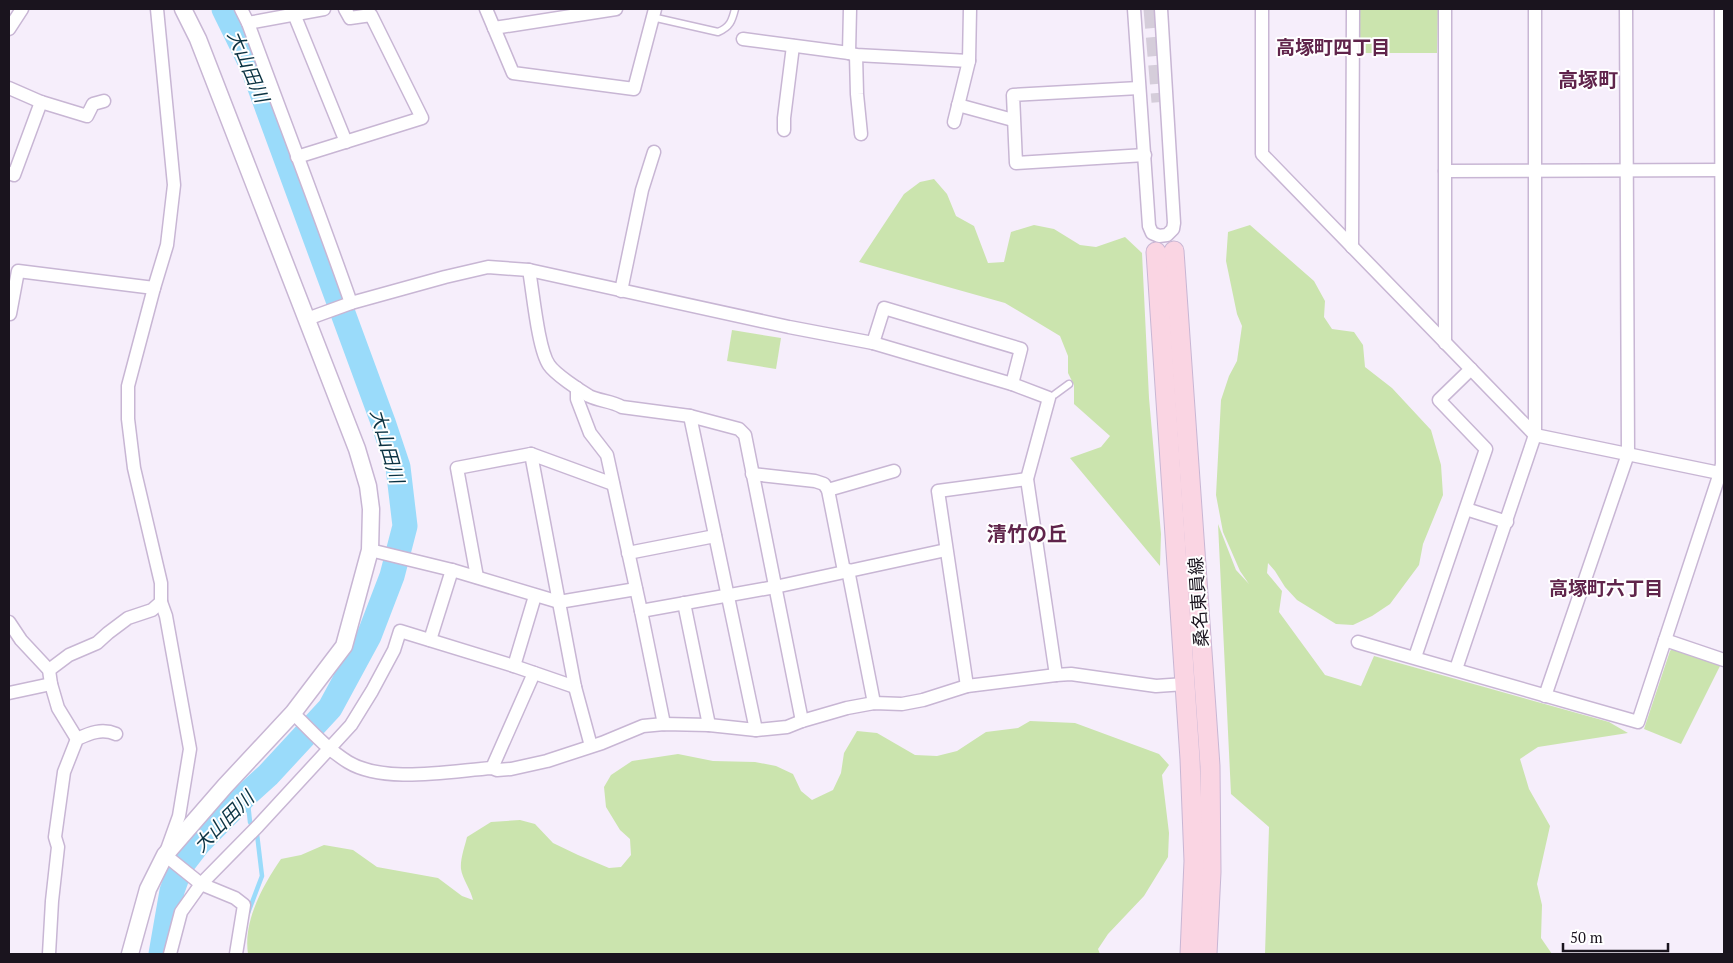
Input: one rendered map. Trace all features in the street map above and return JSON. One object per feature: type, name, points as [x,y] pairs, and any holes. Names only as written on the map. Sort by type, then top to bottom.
[{"type":"main road","name":"桑名東員線","points":[[1190,954],[1194,861],[1165,251],[1210,766],[1211,872],[1207,954]]},
{"type":"street","points":[[9,29],[22,9]]},
{"type":"street","points":[[130,954],[148,889],[165,855],[179,816],[190,749],[166,616],[161,602],[161,583],[134,468],[128,419],[128,386],[167,245],[174,185],[157,9]]},
{"type":"street","points":[[165,855],[225,786],[293,713],[344,646],[376,552],[368,486],[311,318],[198,39],[183,9]]},
{"type":"street","points":[[240,9],[248,23],[322,221],[348,304]]},
{"type":"street","points":[[248,23],[324,9]]},
{"type":"street","points":[[297,157],[422,118],[372,15],[350,18],[345,9]]},
{"type":"street","points":[[486,9],[513,73],[634,89],[653,13]]},
{"type":"street","points":[[494,28],[616,9]]},
{"type":"street","points":[[850,9],[861,134]]},
{"type":"street","points":[[954,122],[969,61],[970,9]]},
{"type":"street","points":[[1134,9],[1149,226],[1152,233],[1159,236],[1167,235],[1173,229],[1174,224],[1160,9]]},
{"type":"street","points":[[1262,9],[1262,154],[1536,435],[1722,473]]},
{"type":"street","points":[[1352,247],[1354,9]]},
{"type":"street","points":[[1444,9],[1445,343]]},
{"type":"street","points":[[1456,669],[1536,435],[1535,9]]},
{"type":"street","points":[[1545,696],[1628,454],[1626,9]]},
{"type":"street","points":[[1358,642],[1638,722],[1722,473],[1723,170],[1721,9]]},
{"type":"street","points":[[294,14],[346,142]]},
{"type":"street","points":[[743,39],[853,54],[969,61]]},
{"type":"street","points":[[784,130],[793,46]]},
{"type":"street","points":[[9,88],[41,102],[87,116],[93,104],[104,101]]},
{"type":"street","points":[[1139,88],[1013,95],[1016,163],[1145,155]]},
{"type":"street","points":[[9,173],[14,175],[41,102]]},
{"type":"street","points":[[958,105],[1013,120]]},
{"type":"street","points":[[621,290],[642,190],[654,152]]},
{"type":"street","points":[[1445,171],[1723,170]]},
{"type":"street","points":[[311,318],[348,304],[488,267],[529,270],[789,327],[873,343],[1012,384],[1048,398],[1027,478],[1056,675]]},
{"type":"street","points":[[10,314],[14,270],[154,288]]},
{"type":"street","points":[[529,270],[543,351],[550,366],[577,388],[592,397],[613,402],[622,407],[690,416],[739,429],[744,435],[802,721]]},
{"type":"street","points":[[873,343],[884,308],[1021,349],[1012,384]]},
{"type":"street","points":[[1415,657],[1486,448],[1439,400],[1470,368]]},
{"type":"street","points":[[577,388],[577,399],[590,433],[607,455],[664,724]]},
{"type":"street","points":[[690,416],[756,730]]},
{"type":"street","points":[[477,577],[457,468],[531,454],[613,484]]},
{"type":"street","points":[[531,454],[575,687],[592,746]]},
{"type":"street","points":[[828,490],[894,471]]},
{"type":"street","points":[[752,474],[815,481],[824,484],[828,490],[874,702]]},
{"type":"street","points":[[967,686],[938,491],[1027,478]]},
{"type":"street","points":[[1466,509],[1507,522]]},
{"type":"street","points":[[628,553],[716,536]]},
{"type":"street","points":[[641,611],[727,594],[775,587],[846,570],[946,550]]},
{"type":"street","points":[[376,552],[452,570],[559,602],[636,589]]},
{"type":"street","points":[[430,640],[452,570]]},
{"type":"street","points":[[514,666],[535,596]]},
{"type":"street","points":[[49,670],[69,655],[98,643],[108,632],[128,618],[152,610],[161,602]]},
{"type":"street","points":[[684,603],[709,725]]},
{"type":"street","points":[[9,622],[21,640],[49,670],[58,708],[77,740]]},
{"type":"street","points":[[170,954],[181,912],[200,884],[254,830],[351,725],[372,692],[394,650],[400,631],[575,687]]},
{"type":"street","points":[[1665,640],[1724,660]]},
{"type":"street","points":[[492,768],[534,673]]},
{"type":"street","points":[[293,713],[330,748],[348,762],[366,771],[390,775],[492,768],[497,770],[511,769],[538,763],[602,743],[643,726],[664,724],[709,725],[756,730],[787,727],[802,721],[874,702],[902,704],[923,700],[967,686],[1056,675],[1071,674],[1156,686],[1185,684]]},
{"type":"street","points":[[9,693],[51,684]]},
{"type":"street","points":[[49,954],[52,900],[58,847],[55,836],[64,772],[77,740],[89,733],[107,730],[116,734]]},
{"type":"street","points":[[165,855],[200,884],[236,898],[244,905],[244,916],[238,933],[236,954]]},
{"type":"lane","points":[[653,13],[718,32],[726,29],[732,22],[735,9]]},
{"type":"lane","points":[[1048,398],[1069,384]]},
{"type":"green space","points":[[1357,9],[1438,9],[1437,53],[1358,53]]},
{"type":"green space","points":[[934,179],[947,194],[956,216],[974,226],[988,263],[1004,262],[1011,232],[1034,225],[1054,229],[1080,245],[1096,247],[1125,237],[1142,253],[1149,398],[1161,534],[1160,566],[1070,458],[1101,447],[1110,436],[1074,404],[1074,385],[1068,373],[1068,356],[1060,336],[1005,303],[859,262],[904,194],[920,182]]},
{"type":"green space","points":[[1250,225],[1314,281],[1325,301],[1324,317],[1332,329],[1354,332],[1363,345],[1365,367],[1392,388],[1431,430],[1441,465],[1443,495],[1423,544],[1419,565],[1390,604],[1372,616],[1353,625],[1336,624],[1297,600],[1268,563],[1267,573],[1282,591],[1279,612],[1325,675],[1361,686],[1374,656],[1609,722],[1628,733],[1538,747],[1520,759],[1529,789],[1550,826],[1537,884],[1542,905],[1541,938],[1552,954],[1265,954],[1269,827],[1231,794],[1218,524],[1236,570],[1249,584],[1240,571],[1223,532],[1216,495],[1221,400],[1229,376],[1237,361],[1242,326],[1237,314],[1226,261],[1228,232]]},
{"type":"green space","points":[[732,330],[781,338],[776,369],[727,361]]},
{"type":"green space","points":[[1674,647],[1721,664],[1681,744],[1644,729],[1670,651]]},
{"type":"green space","points":[[1030,721],[1075,723],[1159,754],[1169,765],[1162,775],[1169,833],[1168,857],[1144,896],[1108,934],[1098,949],[1100,954],[248,954],[247,942],[251,916],[261,892],[281,859],[301,855],[324,845],[353,850],[377,867],[438,878],[462,896],[473,900],[462,873],[463,853],[467,837],[491,822],[520,820],[535,824],[553,843],[609,868],[621,867],[631,855],[630,839],[620,830],[606,807],[604,787],[611,775],[632,761],[678,754],[713,761],[755,762],[776,766],[793,774],[801,791],[812,800],[833,790],[841,773],[844,753],[857,731],[877,733],[915,755],[937,756],[957,751],[986,732],[1018,728]]},
{"type":"waterway","name":"大山田川","points":[[161,954],[172,891],[181,866],[198,844],[268,775],[330,708],[369,636],[392,576],[405,526],[398,467],[383,422],[252,66],[224,9]]},
{"type":"waterway","points":[[247,794],[250,822],[257,834],[262,876],[248,913]]},
{"type":"tunnel","points":[[1153,9],[1161,102]]},
{"type":"district","name":"高塚町四丁目","points":[[1333,46]]},
{"type":"district","name":"高塚町","points":[[1588,79]]},
{"type":"district","name":"清竹の丘","points":[[1027,533]]},
{"type":"district","name":"高塚町六丁目","points":[[1606,587]]}]
